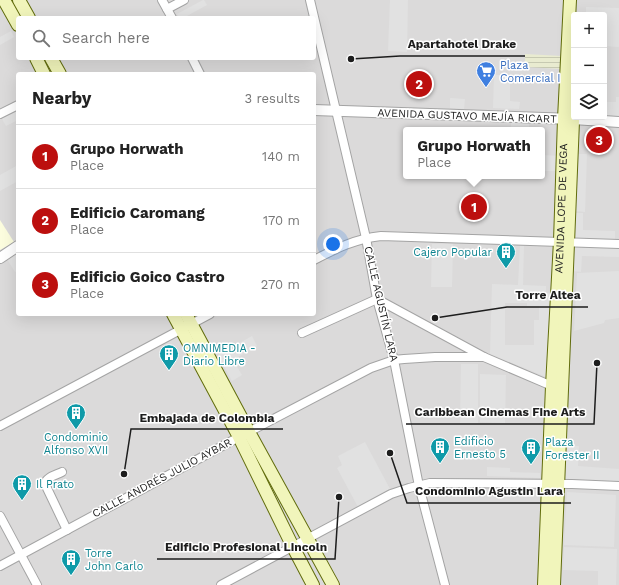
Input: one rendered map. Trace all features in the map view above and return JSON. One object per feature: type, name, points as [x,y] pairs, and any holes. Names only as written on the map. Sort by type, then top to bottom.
[{"type":"main road","points":[[4,0],[16,21]]},
{"type":"main road","points":[[19,0],[28,16]]},
{"type":"main road","name":"AVENIDA LOPE DE VEGA","points":[[544,585],[553,484],[565,241],[570,0]]},
{"type":"main road","points":[[576,12],[577,0]]},
{"type":"main road","points":[[37,60],[43,72]]},
{"type":"main road","points":[[52,60],[59,72]]},
{"type":"main road","name":"AVENIDA LOPE DE VEGA","points":[[568,119],[571,108]]},
{"type":"main road","name":"AVENIDA LOPE DE VEGA","points":[[554,585],[552,386],[565,241]]},
{"type":"main road","points":[[176,316],[186,322],[244,434],[293,547],[313,585]]},
{"type":"main road","points":[[244,434],[308,539],[333,585]]},
{"type":"street","points":[[162,0],[171,16]]},
{"type":"street","points":[[167,9],[184,0]]},
{"type":"street","name":"CALLE AGUSTÍN LARA","points":[[310,0],[314,16]]},
{"type":"street","name":"CALLE AGUSTÍN LARA","points":[[316,25],[366,238],[377,299],[394,360],[419,486],[445,585]]},
{"type":"street","points":[[193,60],[199,72]]},
{"type":"street","points":[[0,114],[16,106]]},
{"type":"street","name":"AVENIDA GUSTAVO MEJÍA RICART","points":[[316,110],[619,122]]},
{"type":"street","points":[[316,259],[341,246],[366,238],[393,235],[619,244]]},
{"type":"street","points":[[0,258],[16,247]]},
{"type":"street","points":[[302,333],[377,299],[484,358]]},
{"type":"street","points":[[0,426],[186,322],[204,316]]},
{"type":"street","name":"CALLE ANDRÉS JULIO AYBAR","points":[[0,566],[244,434],[372,368],[394,360],[435,357],[484,358],[552,386]]},
{"type":"street","points":[[62,472],[48,478],[45,484],[67,530]]},
{"type":"street","points":[[221,585],[391,494],[430,483],[619,486]]},
{"type":"street","points":[[0,516],[37,585]]},
{"type":"shaded area","points":[[0,0],[619,0],[619,585],[0,585]]},
{"type":"shaded area","points":[[203,0],[207,5],[187,16],[178,16],[177,14]]},
{"type":"shaded area","points":[[390,0],[408,0],[407,52],[388,51]]},
{"type":"shaded area","points":[[586,7],[619,8],[619,47],[607,46],[607,12],[586,12]]},
{"type":"shaded area","points":[[11,31],[14,37],[0,45],[0,37]]},
{"type":"shaded area","points":[[525,54],[562,56],[562,69],[525,67]]},
{"type":"shaded area","points":[[494,75],[510,75],[510,101],[520,102],[519,109],[493,108]]},
{"type":"shaded area","points":[[616,97],[619,97],[619,118],[607,117],[607,102],[616,102]]},
{"type":"shaded area","points":[[450,98],[465,99],[464,109],[450,108]]},
{"type":"shaded area","points":[[16,109],[16,121],[6,126],[1,117]]},
{"type":"shaded area","points":[[511,122],[529,123],[529,127],[511,127]]},
{"type":"shaded area","points":[[577,154],[587,154],[585,212],[575,211]]},
{"type":"shaded area","points":[[545,155],[562,156],[561,171],[545,171]]},
{"type":"shaded area","points":[[16,166],[16,182],[0,191],[0,175]]},
{"type":"shaded area","points":[[576,213],[583,213],[583,230],[615,231],[615,240],[575,239]]},
{"type":"shaded area","points":[[0,220],[14,242],[0,250]]},
{"type":"shaded area","points":[[432,244],[453,244],[452,287],[431,287]]},
{"type":"shaded area","points":[[520,246],[524,246],[523,285],[546,286],[546,293],[554,293],[551,379],[490,354],[492,284],[518,285]],"holes":[[[505,303],[527,303],[527,306],[539,306],[539,320],[534,320],[534,345],[505,345]]]},
{"type":"shaded area","points":[[574,246],[619,248],[619,257],[582,256],[581,272],[573,271]]},
{"type":"shaded area","points":[[16,254],[16,271],[15,272],[7,259]]},
{"type":"shaded area","points":[[619,271],[619,318],[605,320],[604,323],[574,331],[577,273]]},
{"type":"shaded area","points":[[252,336],[257,346],[233,360],[242,375],[232,381],[218,355]]},
{"type":"shaded area","points":[[461,364],[478,364],[478,423],[460,423]]},
{"type":"shaded area","points":[[480,374],[506,375],[505,423],[480,422]]},
{"type":"shaded area","points":[[365,442],[390,489],[358,507],[337,468],[342,465],[338,456]]},
{"type":"shaded area","points":[[567,446],[579,446],[578,466],[619,469],[619,482],[565,480]]},
{"type":"shaded area","points":[[487,467],[510,468],[510,472],[540,473],[540,478],[487,476]]},
{"type":"shaded area","points":[[567,492],[616,495],[614,547],[564,545]]},
{"type":"shaded area","points":[[564,547],[617,549],[616,585],[598,585],[598,571],[563,570]]},
{"type":"place","name":"Apartahotel Drake","points":[[351,59]]},
{"type":"place","name":"Edificio Caromang","points":[[419,84]]},
{"type":"place","name":"Plaza Comercial I","points":[[486,88]]},
{"type":"place","name":"Edificio Goico Castro","points":[[599,140]]},
{"type":"place","name":"Grupo Horwath","points":[[474,207]]},
{"type":"place","name":"Cajero Popular","points":[[506,269]]},
{"type":"place","name":"Torre Altea","points":[[435,318]]},
{"type":"place","name":"Caribbean Cinemas Fine Arts","points":[[597,363]]},
{"type":"place","name":"OMNIMEDIA - Diario Libre","points":[[169,371]]},
{"type":"place","name":"Condominio Alfonso XVII","points":[[76,430]]},
{"type":"place","name":"Condominio Agustin Lara","points":[[390,453]]},
{"type":"place","name":"Edificio Ernesto 5","points":[[440,464]]},
{"type":"place","name":"Plaza Forester II","points":[[531,465]]},
{"type":"place","name":"Embajada de Colombia","points":[[124,474]]},
{"type":"place","name":"Edificio Profesional Lincoln","points":[[339,497]]},
{"type":"place","name":"Il Prato","points":[[22,501]]},
{"type":"place","name":"Torre John Carlo","points":[[71,576]]}]
